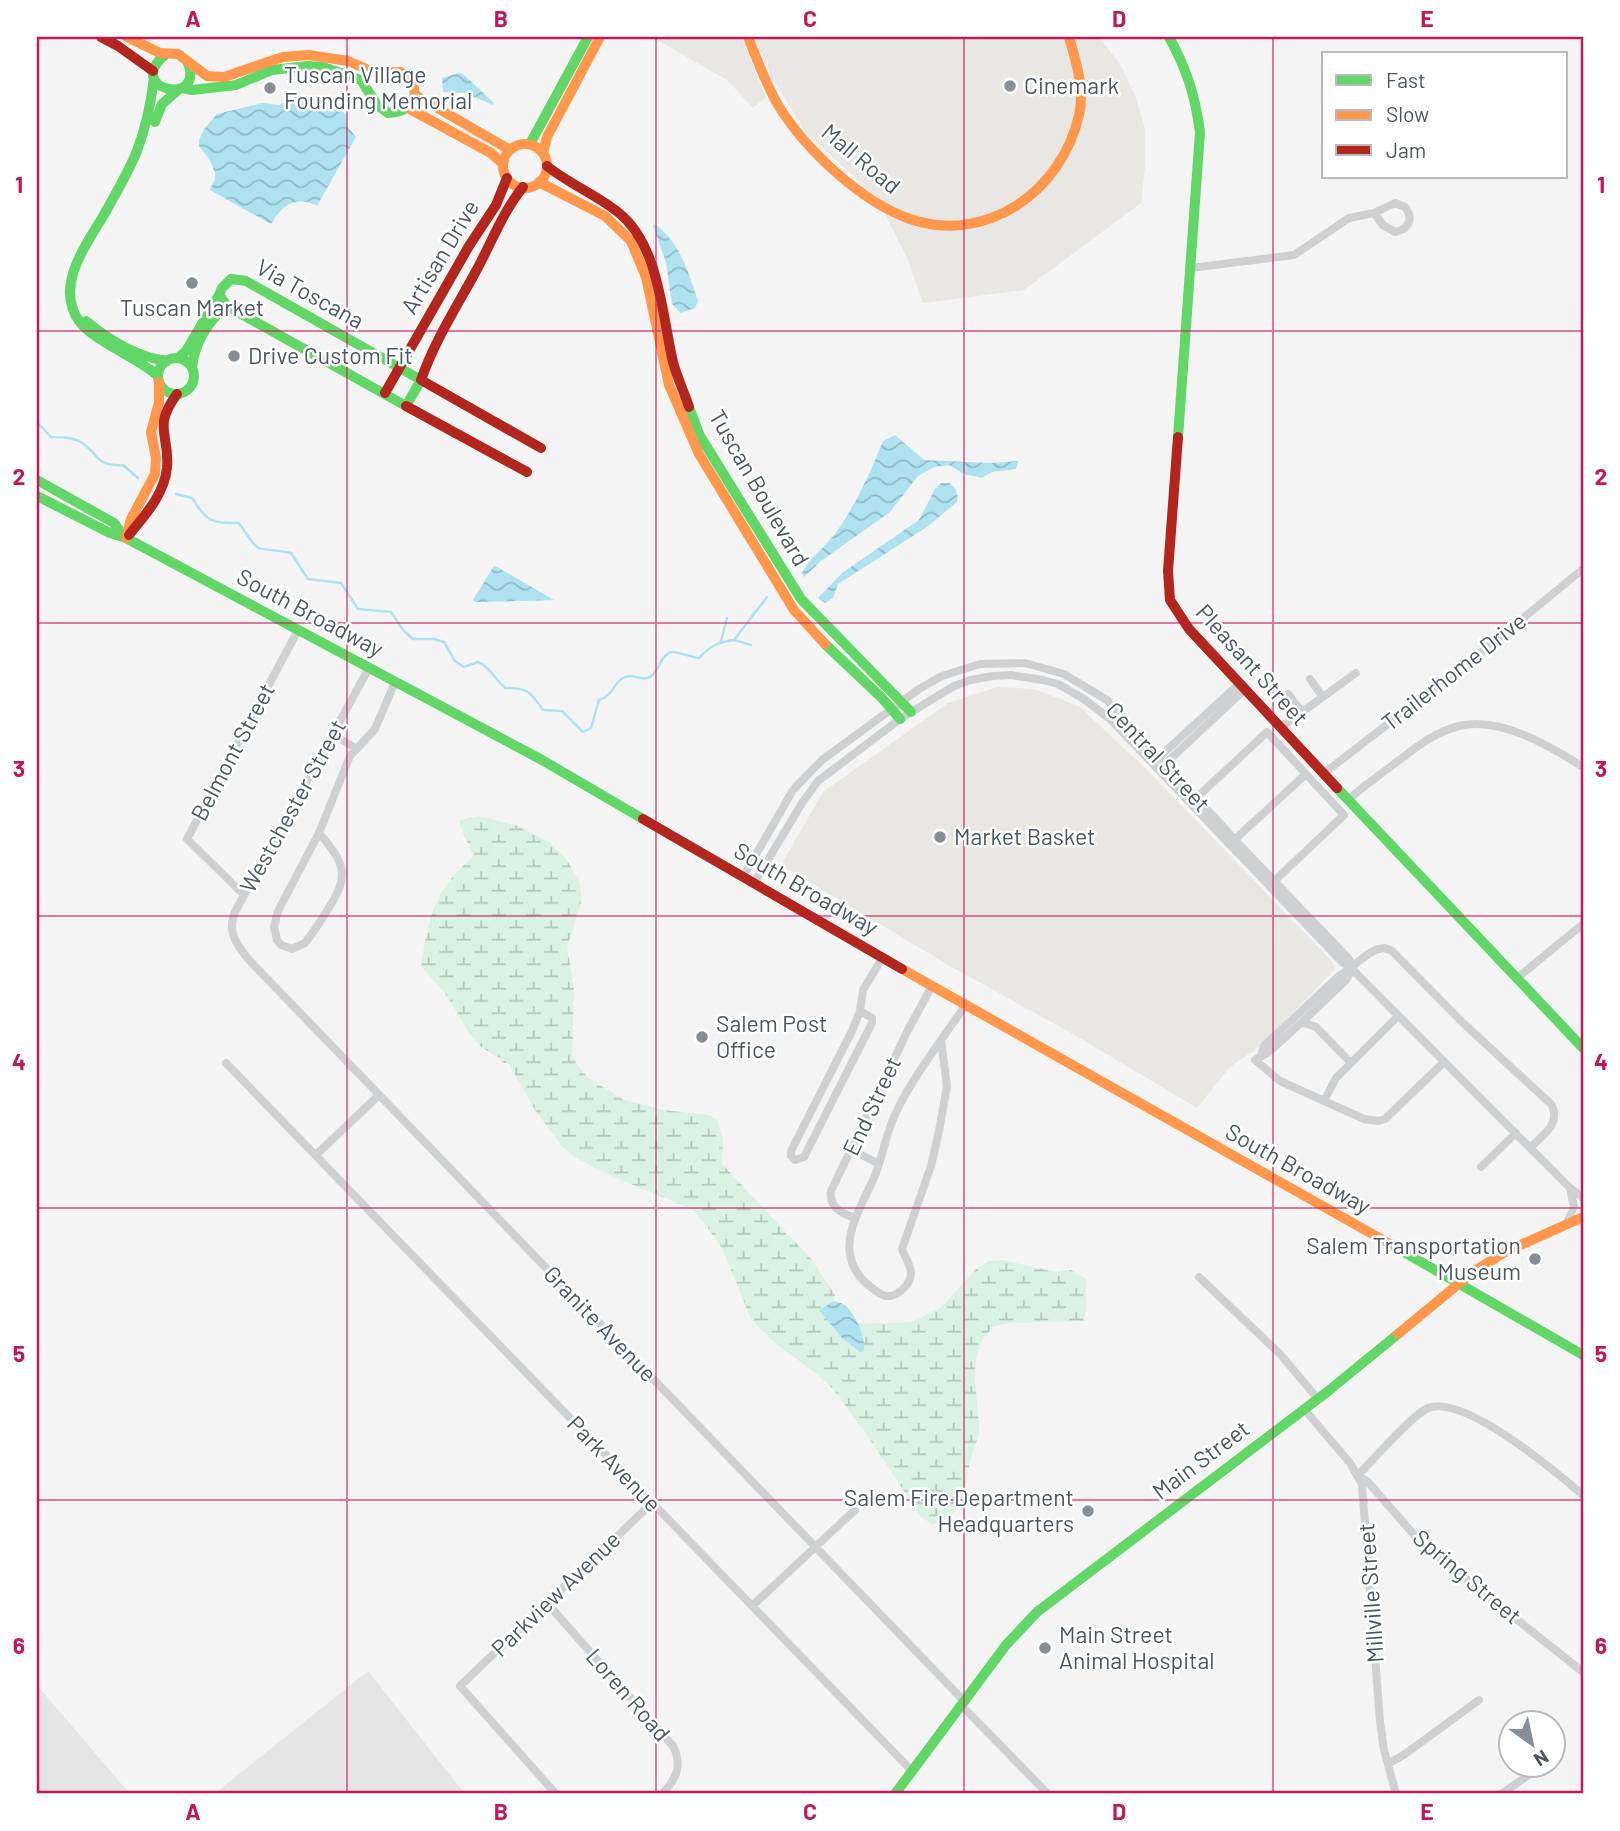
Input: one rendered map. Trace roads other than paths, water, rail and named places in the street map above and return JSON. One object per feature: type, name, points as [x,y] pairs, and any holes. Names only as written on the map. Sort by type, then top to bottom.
[{"type":"main road","points":[[101,37],[118,46],[153,75],[160,88],[222,88],[272,70],[323,67],[361,80],[377,105],[388,113],[395,114],[408,108],[415,95],[412,81],[401,72],[376,73],[341,59],[309,55],[267,61],[224,77],[214,77],[200,72],[178,54],[166,54],[127,37]]},
{"type":"main road","points":[[530,144],[588,37]]},
{"type":"main road","points":[[408,108],[491,153],[503,164],[507,178],[512,183],[523,187],[539,182],[547,166],[543,153],[547,137],[600,37]]},
{"type":"main road","name":"Mall Road","points":[[748,37],[783,113],[803,138],[839,172],[874,202],[894,214],[921,223],[956,225],[989,220],[1013,209],[1040,190],[1063,162],[1076,130],[1081,106],[1080,72],[1069,37]]},
{"type":"main road","name":"Pleasant Street","points":[[1169,37],[1182,61],[1195,96],[1200,151],[1168,589],[1175,610],[1241,687],[1583,1048]]},
{"type":"main road","points":[[74,309],[89,324],[132,349],[157,360],[189,363],[194,376],[192,385],[183,393],[166,391],[147,366],[93,335],[82,326],[74,309],[70,291],[76,262],[138,151],[150,114],[153,75],[157,61],[166,54]]},
{"type":"main road","points":[[138,151],[144,147],[162,104],[190,79],[187,61]]},
{"type":"main road","points":[[374,99],[374,86],[382,75],[388,72]]},
{"type":"main road","points":[[415,95],[510,150]]},
{"type":"main road","points":[[503,164],[510,150],[516,146],[530,144],[543,153]]},
{"type":"main road","name":"Tuscan Boulevard","points":[[547,166],[563,179],[619,213],[642,239],[654,271],[674,366],[700,436],[801,599],[911,712]]},
{"type":"main road","name":"Artisan Drive","points":[[385,393],[471,243],[484,228],[503,193],[507,178]]},
{"type":"main road","name":"Tuscan Boulevard","points":[[539,182],[605,216],[631,242],[646,277],[670,385],[699,454],[794,610],[900,719]]},
{"type":"main road","name":"Artisan Drive","points":[[421,380],[427,360],[486,252],[493,234],[523,187]]},
{"type":"main road","name":"Via Toscana","points":[[219,295],[231,279],[246,281],[541,447]]},
{"type":"main road","points":[[126,538],[131,519],[155,474],[156,458],[151,432],[159,402],[159,370],[186,351],[219,295],[227,306],[527,472]]},
{"type":"main road","points":[[192,368],[193,355],[215,315],[227,306]]},
{"type":"main road","points":[[406,406],[421,380]]},
{"type":"main road","points":[[126,538],[151,508],[164,481],[167,460],[161,419],[177,394]]},
{"type":"main road","name":"South Broadway","points":[[37,480],[114,523],[126,538]]},
{"type":"main road","name":"South Broadway","points":[[37,496],[110,533],[126,538],[542,760],[965,1006],[1460,1283],[1583,1355]]},
{"type":"main road","name":"Main Street","points":[[895,1794],[1006,1645],[1035,1614],[1318,1399],[1460,1283],[1504,1252],[1583,1217]]},
{"type":"street","points":[[1191,268],[1294,255],[1349,218],[1374,213],[1389,205],[1400,204],[1408,211],[1410,222],[1401,231],[1395,232],[1383,226],[1374,213]]},
{"type":"street","name":"Trailerhome Drive","points":[[1323,774],[1488,647],[1583,569]]},
{"type":"street","name":"Belmont Street","points":[[244,895],[187,839],[298,630]]},
{"type":"street","name":"Central Street","points":[[743,877],[802,779],[822,760],[929,682],[966,667],[997,663],[1036,665],[1064,674],[1101,696],[1116,709],[1232,842],[1349,959],[1352,969],[1583,1198]]},
{"type":"street","name":"Westchester Street","points":[[237,946],[231,928],[232,919],[369,668]]},
{"type":"street","points":[[1280,728],[1356,673]]},
{"type":"street","name":"Central Street","points":[[754,883],[818,781],[900,719],[939,694],[971,680],[1011,675],[1043,680],[1066,688],[1098,708],[1158,771],[1194,801]]},
{"type":"street","points":[[1310,679],[1322,696]]},
{"type":"street","points":[[319,833],[339,862],[343,875],[341,889],[305,943],[299,947],[287,948],[277,940],[275,919],[319,833],[340,778],[355,748],[375,729],[395,682]]},
{"type":"street","points":[[1152,764],[1241,687]]},
{"type":"street","points":[[1158,771],[1241,687]]},
{"type":"street","points":[[1288,694],[1301,711]]},
{"type":"street","points":[[1348,800],[1421,744],[1461,725],[1477,724],[1506,729],[1536,741],[1583,767]]},
{"type":"street","points":[[1194,801],[1267,732],[1344,815],[1271,883]]},
{"type":"street","points":[[333,734],[355,748]]},
{"type":"street","points":[[1232,842],[1306,774]]},
{"type":"street","points":[[1516,979],[1583,924]]},
{"type":"street","name":"Granite Avenue","points":[[237,946],[815,1547],[1048,1794]]},
{"type":"street","points":[[1258,1057],[1264,1046],[1340,975],[1352,969],[1377,948],[1385,948],[1392,951],[1551,1104],[1556,1113],[1555,1119],[1530,1148]]},
{"type":"street","points":[[860,1011],[872,1018],[872,1023],[804,1157],[794,1159],[791,1151],[860,1011],[863,990],[883,957]]},
{"type":"street","points":[[1258,1057],[1269,1052],[1302,1022],[1346,980],[1352,969]]},
{"type":"street","name":"End Street","points":[[853,1218],[834,1206],[830,1197],[833,1185],[932,986]]},
{"type":"street","points":[[941,1040],[947,1077],[941,1120],[931,1166],[903,1243],[904,1254],[910,1267],[910,1279],[908,1284],[894,1295],[884,1296],[867,1284],[853,1267],[850,1248],[853,1218],[879,1164],[900,1102],[941,1040],[965,1006]]},
{"type":"street","points":[[1312,1012],[1316,1027]]},
{"type":"street","points":[[1324,1101],[1336,1078],[1398,1016]]},
{"type":"street","points":[[1302,1022],[1316,1027],[1351,1063]]},
{"type":"street","points":[[1258,1057],[1280,1082],[1364,1119],[1378,1121],[1385,1119],[1444,1062]]},
{"type":"street","name":"Park Avenue","points":[[226,1063],[913,1772]]},
{"type":"street","points":[[316,1156],[379,1095]]},
{"type":"street","points":[[1480,1167],[1516,1133]]},
{"type":"street","points":[[852,1150],[879,1164]]},
{"type":"street","points":[[1566,1225],[1574,1208],[1570,1188]]},
{"type":"street","points":[[1199,1277],[1280,1354],[1318,1399]]},
{"type":"street","points":[[1359,1475],[1415,1417],[1428,1408],[1439,1406],[1460,1412],[1504,1434],[1583,1495]]},
{"type":"street","name":"Millville Street","points":[[1304,1409],[1359,1475],[1364,1496],[1380,1722],[1396,1794]]},
{"type":"street","name":"Spring Street","points":[[1359,1475],[1422,1544],[1583,1672]]},
{"type":"street","name":"Parkview Avenue","points":[[556,1794],[460,1686],[652,1503]]},
{"type":"street","points":[[752,1606],[855,1510]]},
{"type":"street","name":"Loren Road","points":[[547,1603],[673,1746],[678,1769],[674,1781],[662,1794]]},
{"type":"street","points":[[1388,1764],[1479,1700]]},
{"type":"street","points":[[1501,1794],[1524,1778]]},
{"type":"water","points":[[463,74],[494,103],[493,105],[465,93],[443,92],[442,78]]},
{"type":"water","points":[[295,97],[331,99],[346,115],[347,126],[356,137],[317,206],[302,202],[290,204],[271,224],[210,190],[215,173],[210,160],[199,146],[199,140],[204,129],[217,114],[262,103],[279,105]]},
{"type":"water","points":[[655,224],[671,240],[682,259],[698,301],[695,308],[681,313],[672,304],[666,262],[653,226]]},
{"type":"water","points":[[895,435],[924,460],[991,463],[1018,461],[1016,469],[992,472],[982,478],[964,474],[949,465],[934,467],[918,476],[890,512],[821,561],[804,577],[802,573],[813,557],[834,535],[849,513],[883,441]]},
{"type":"water","points":[[941,483],[949,483],[953,487],[957,493],[957,502],[927,527],[838,584],[833,598],[825,603],[818,598],[842,573],[919,520]]},
{"type":"water","points":[[494,566],[554,600],[476,602],[473,600]]},
{"type":"water","points":[[834,1301],[845,1305],[856,1320],[864,1341],[863,1352],[842,1338],[819,1310]]},
{"type":"waterway","points":[[37,422],[51,437],[79,441],[102,461],[123,465],[138,478]]},
{"type":"waterway","points":[[176,494],[192,498],[211,520],[239,523],[256,546],[291,553],[308,579],[341,583],[358,609],[391,612],[413,639],[444,642],[455,661],[464,667],[478,662],[482,664],[505,688],[528,692],[543,710],[562,711],[583,732],[591,728],[599,700],[608,695],[623,678],[650,677],[668,653],[675,652],[699,658],[715,645],[734,640],[767,597]]},
{"type":"waterway","points":[[721,641],[727,618]]},
{"type":"waterway","points":[[734,640],[751,645]]},
{"type":"place","name":"Cinemark","points":[[1010,86]]},
{"type":"place","name":"Tuscan Village Founding Memorial","points":[[270,88]]},
{"type":"place","name":"Tuscan Market","points":[[192,283]]},
{"type":"place","name":"Drive Custom Fit","points":[[234,356]]},
{"type":"place","name":"Market Basket","points":[[940,837]]},
{"type":"place","name":"Salem Post Office","points":[[702,1037]]},
{"type":"place","name":"Salem Transportation Museum","points":[[1535,1259]]},
{"type":"place","name":"Salem Fire Department Headquarters","points":[[1088,1511]]},
{"type":"place","name":"Main Street Animal Hospital","points":[[1045,1648]]}]
